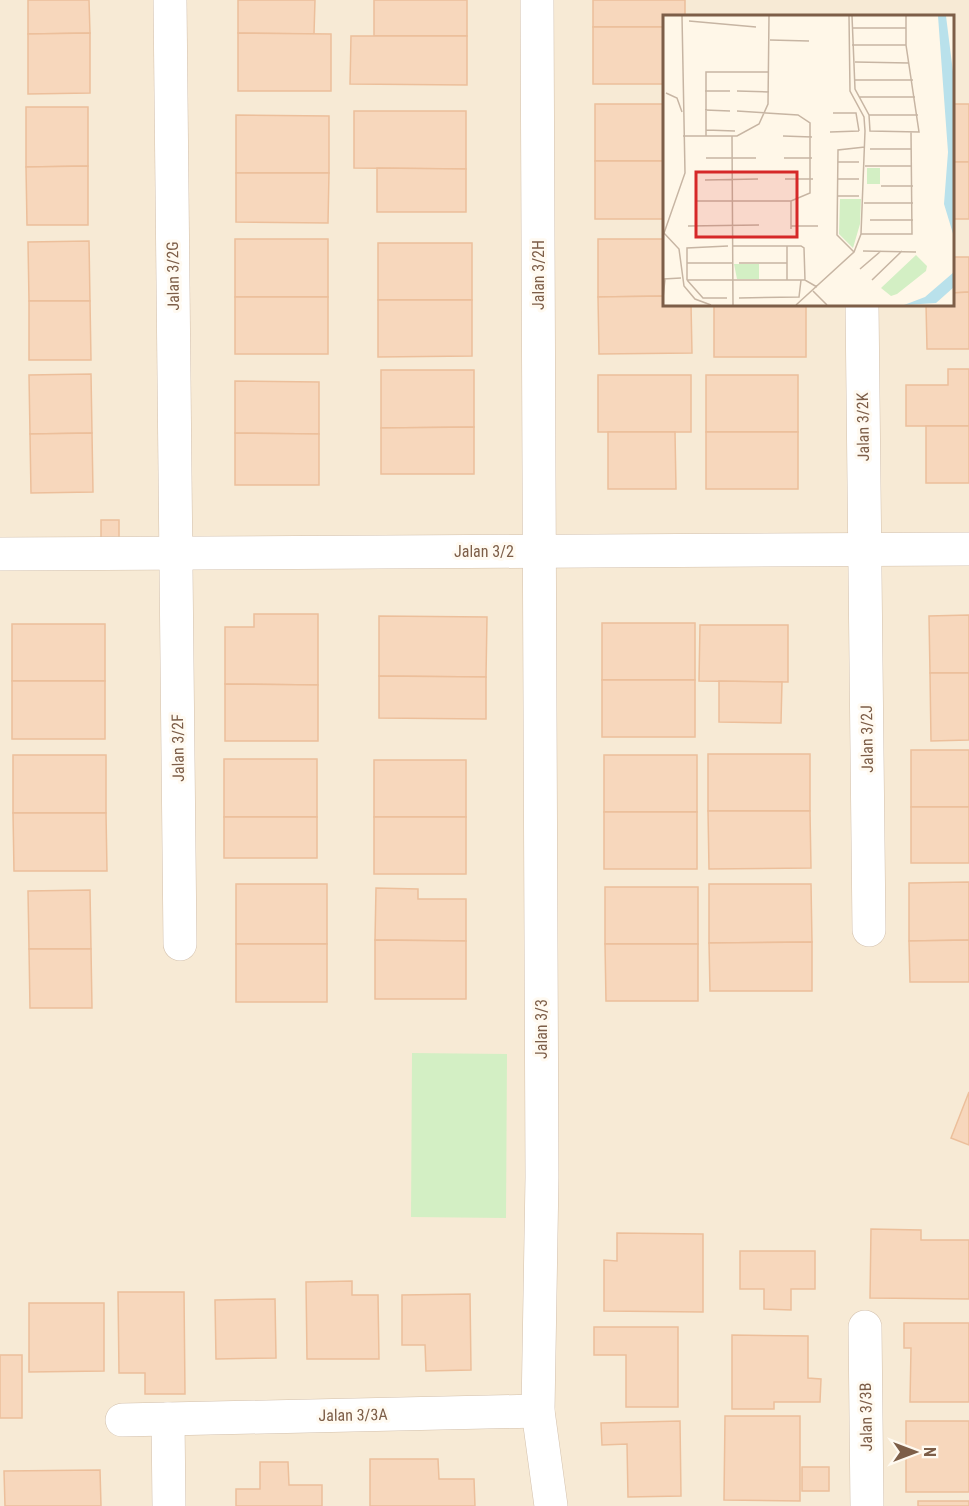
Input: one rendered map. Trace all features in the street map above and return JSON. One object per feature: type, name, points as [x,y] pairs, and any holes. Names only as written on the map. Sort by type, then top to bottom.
[{"type":"street","name":"Jalan 3/2G","points":[[170,0],[176,553]]},
{"type":"street","name":"Jalan 3/2H","points":[[537,0],[539,551]]},
{"type":"street","name":"Jalan 3/2K","points":[[862,306],[864,549]]},
{"type":"street","name":"Jalan 3/2J","points":[[864,549],[869,930]]},
{"type":"street","name":"Jalan 3/2","points":[[0,554],[969,549]]},
{"type":"street","name":"Jalan 3/3","points":[[539,551],[542,1177],[538,1411],[551,1506]]},
{"type":"street","name":"Jalan 3/2F","points":[[176,553],[180,944]]},
{"type":"street","name":"Jalan 3/3B","points":[[865,1328],[867,1506]]},
{"type":"street","name":"Jalan 3/3A","points":[[122,1420],[538,1411]]},
{"type":"street","points":[[168,1419],[169,1506]]},
{"type":"shaded area","points":[[0,0],[969,0],[969,1506],[0,1506]]},
{"type":"green space","points":[[412,1053],[507,1054],[506,1218],[411,1217]]},
{"type":"building","points":[[28,0],[89,0],[90,33],[28,34]]},
{"type":"building","points":[[238,0],[315,0],[314,34],[238,33]]},
{"type":"building","points":[[374,0],[467,0],[467,36],[374,36]]},
{"type":"building","points":[[593,0],[685,0],[685,15],[663,15],[663,27],[593,27]]},
{"type":"building","points":[[593,27],[663,27],[663,84],[593,84]]},
{"type":"building","points":[[90,33],[90,93],[28,94],[28,34]]},
{"type":"building","points":[[238,33],[331,34],[331,91],[238,91]]},
{"type":"building","points":[[351,36],[467,36],[467,85],[350,84]]},
{"type":"building","points":[[595,104],[663,104],[663,161],[595,161]]},
{"type":"building","points":[[954,104],[969,104],[969,162],[954,162]]},
{"type":"building","points":[[26,107],[88,107],[88,166],[26,167]]},
{"type":"building","points":[[354,111],[466,111],[466,169],[354,168]]},
{"type":"building","points":[[236,115],[329,116],[329,173],[236,173]]},
{"type":"building","points":[[595,161],[663,161],[663,219],[595,219]]},
{"type":"building","points":[[954,162],[969,162],[969,219],[954,219]]},
{"type":"building","points":[[88,166],[88,225],[27,225],[26,167]]},
{"type":"building","points":[[377,168],[466,169],[466,212],[377,212]]},
{"type":"building","points":[[236,173],[329,173],[328,223],[236,222]]},
{"type":"building","points":[[235,239],[328,239],[328,297],[235,297]]},
{"type":"building","points":[[598,239],[663,239],[663,296],[598,297]]},
{"type":"building","points":[[89,241],[90,301],[29,301],[28,242]]},
{"type":"building","points":[[378,243],[472,243],[472,300],[378,300]]},
{"type":"building","points":[[954,257],[969,257],[969,292],[954,293]]},
{"type":"building","points":[[969,292],[969,349],[927,349],[926,306],[954,306],[954,293]]},
{"type":"building","points":[[663,296],[663,306],[691,306],[692,353],[599,354],[598,297]]},
{"type":"building","points":[[235,297],[328,297],[328,354],[235,354]]},
{"type":"building","points":[[378,300],[472,300],[472,356],[378,357]]},
{"type":"building","points":[[29,301],[90,301],[91,360],[29,360]]},
{"type":"building","points":[[714,306],[806,306],[806,357],[714,357]]},
{"type":"building","points":[[948,369],[969,369],[969,426],[906,426],[906,385],[948,385]]},
{"type":"building","points":[[381,370],[474,370],[474,427],[381,428]]},
{"type":"building","points":[[91,374],[92,433],[30,434],[29,375]]},
{"type":"building","points":[[598,375],[691,375],[691,432],[598,432]]},
{"type":"building","points":[[706,375],[798,375],[798,432],[706,432]]},
{"type":"building","points":[[235,381],[319,382],[319,434],[235,433]]},
{"type":"building","points":[[926,426],[969,426],[969,483],[926,483]]},
{"type":"building","points":[[474,427],[474,474],[381,474],[381,428]]},
{"type":"building","points":[[608,432],[675,432],[676,489],[608,489]]},
{"type":"building","points":[[706,432],[798,432],[798,489],[706,489]]},
{"type":"building","points":[[92,433],[93,492],[31,493],[30,434]]},
{"type":"building","points":[[235,433],[319,434],[319,485],[235,485]]},
{"type":"building","points":[[101,520],[119,520],[119,539],[101,539]]},
{"type":"building","points":[[254,614],[318,614],[318,685],[225,684],[225,627],[254,627]]},
{"type":"building","points":[[969,615],[969,673],[930,673],[929,616]]},
{"type":"building","points":[[379,616],[487,617],[486,677],[379,676]]},
{"type":"building","points":[[602,623],[695,623],[695,680],[602,680]]},
{"type":"building","points":[[12,624],[105,624],[105,681],[12,681]]},
{"type":"building","points":[[700,625],[788,625],[788,682],[699,681]]},
{"type":"building","points":[[930,673],[969,673],[969,740],[931,741]]},
{"type":"building","points":[[379,676],[486,677],[486,719],[379,718]]},
{"type":"building","points":[[602,680],[695,680],[695,737],[602,737]]},
{"type":"building","points":[[12,681],[105,681],[105,739],[12,739]]},
{"type":"building","points":[[719,681],[782,682],[781,723],[719,722]]},
{"type":"building","points":[[225,684],[318,685],[318,741],[225,741]]},
{"type":"building","points":[[911,750],[969,750],[969,807],[911,807]]},
{"type":"building","points":[[708,754],[810,754],[810,811],[708,811]]},
{"type":"building","points":[[13,755],[106,755],[106,813],[13,813]]},
{"type":"building","points":[[604,755],[697,755],[697,812],[604,812]]},
{"type":"building","points":[[224,759],[317,759],[317,817],[224,817]]},
{"type":"building","points":[[374,760],[466,760],[466,817],[374,817]]},
{"type":"building","points":[[911,807],[969,807],[969,863],[911,863]]},
{"type":"building","points":[[708,811],[810,811],[811,868],[709,869]]},
{"type":"building","points":[[604,812],[697,812],[697,869],[604,869]]},
{"type":"building","points":[[13,813],[106,813],[107,871],[14,871]]},
{"type":"building","points":[[224,817],[317,817],[317,858],[224,858]]},
{"type":"building","points":[[374,817],[466,817],[466,874],[374,874]]},
{"type":"building","points":[[969,882],[969,940],[909,941],[909,883]]},
{"type":"building","points":[[236,884],[327,884],[327,944],[236,944]]},
{"type":"building","points":[[709,884],[811,884],[812,942],[709,943]]},
{"type":"building","points":[[605,887],[698,887],[698,944],[605,944]]},
{"type":"building","points":[[376,888],[418,889],[418,899],[466,899],[466,941],[375,940]]},
{"type":"building","points":[[90,890],[91,949],[29,949],[28,891]]},
{"type":"building","points":[[375,940],[466,941],[466,999],[375,999]]},
{"type":"building","points":[[969,940],[969,982],[910,982],[909,941]]},
{"type":"building","points":[[812,942],[812,991],[710,991],[709,943]]},
{"type":"building","points":[[236,944],[327,944],[327,1002],[236,1002]]},
{"type":"building","points":[[605,944],[698,944],[698,1001],[606,1001]]},
{"type":"building","points":[[29,949],[91,949],[92,1008],[30,1008]]},
{"type":"building","points":[[969,1092],[969,1145],[951,1138]]},
{"type":"building","points":[[871,1229],[921,1230],[921,1240],[969,1240],[969,1299],[870,1298]]},
{"type":"building","points":[[617,1233],[703,1234],[703,1312],[604,1311],[604,1260],[617,1261]]},
{"type":"building","points":[[740,1251],[815,1251],[815,1289],[791,1289],[791,1310],[764,1309],[764,1289],[740,1289]]},
{"type":"building","points":[[352,1281],[352,1295],[378,1295],[379,1359],[307,1359],[306,1282]]},
{"type":"building","points":[[118,1292],[184,1292],[185,1394],[145,1394],[145,1373],[119,1373]]},
{"type":"building","points":[[470,1294],[471,1370],[426,1371],[425,1345],[402,1345],[402,1295]]},
{"type":"building","points":[[275,1299],[276,1358],[216,1359],[215,1300]]},
{"type":"building","points":[[29,1303],[104,1303],[104,1371],[29,1372]]},
{"type":"building","points":[[904,1323],[969,1323],[969,1402],[910,1402],[911,1348],[904,1348]]},
{"type":"building","points":[[594,1327],[678,1327],[678,1407],[626,1407],[626,1355],[594,1355]]},
{"type":"building","points":[[732,1335],[808,1336],[808,1378],[821,1379],[820,1402],[774,1402],[774,1409],[732,1409]]},
{"type":"building","points":[[0,1355],[22,1355],[22,1418],[0,1418]]},
{"type":"building","points":[[725,1416],[800,1416],[800,1501],[724,1500]]},
{"type":"building","points":[[680,1421],[681,1496],[628,1497],[627,1444],[602,1445],[601,1423]]},
{"type":"building","points":[[906,1421],[969,1421],[969,1492],[906,1492]]},
{"type":"building","points":[[370,1459],[438,1459],[439,1479],[474,1479],[475,1506],[370,1506]]},
{"type":"building","points":[[260,1462],[288,1462],[289,1485],[322,1485],[322,1506],[236,1506],[236,1489],[260,1489]]},
{"type":"building","points":[[802,1467],[829,1467],[829,1491],[802,1491]]},
{"type":"building","points":[[100,1470],[101,1506],[5,1506],[4,1471]]},
{"type":"building","points":[[918,1501],[969,1501],[969,1506],[918,1506]]}]
